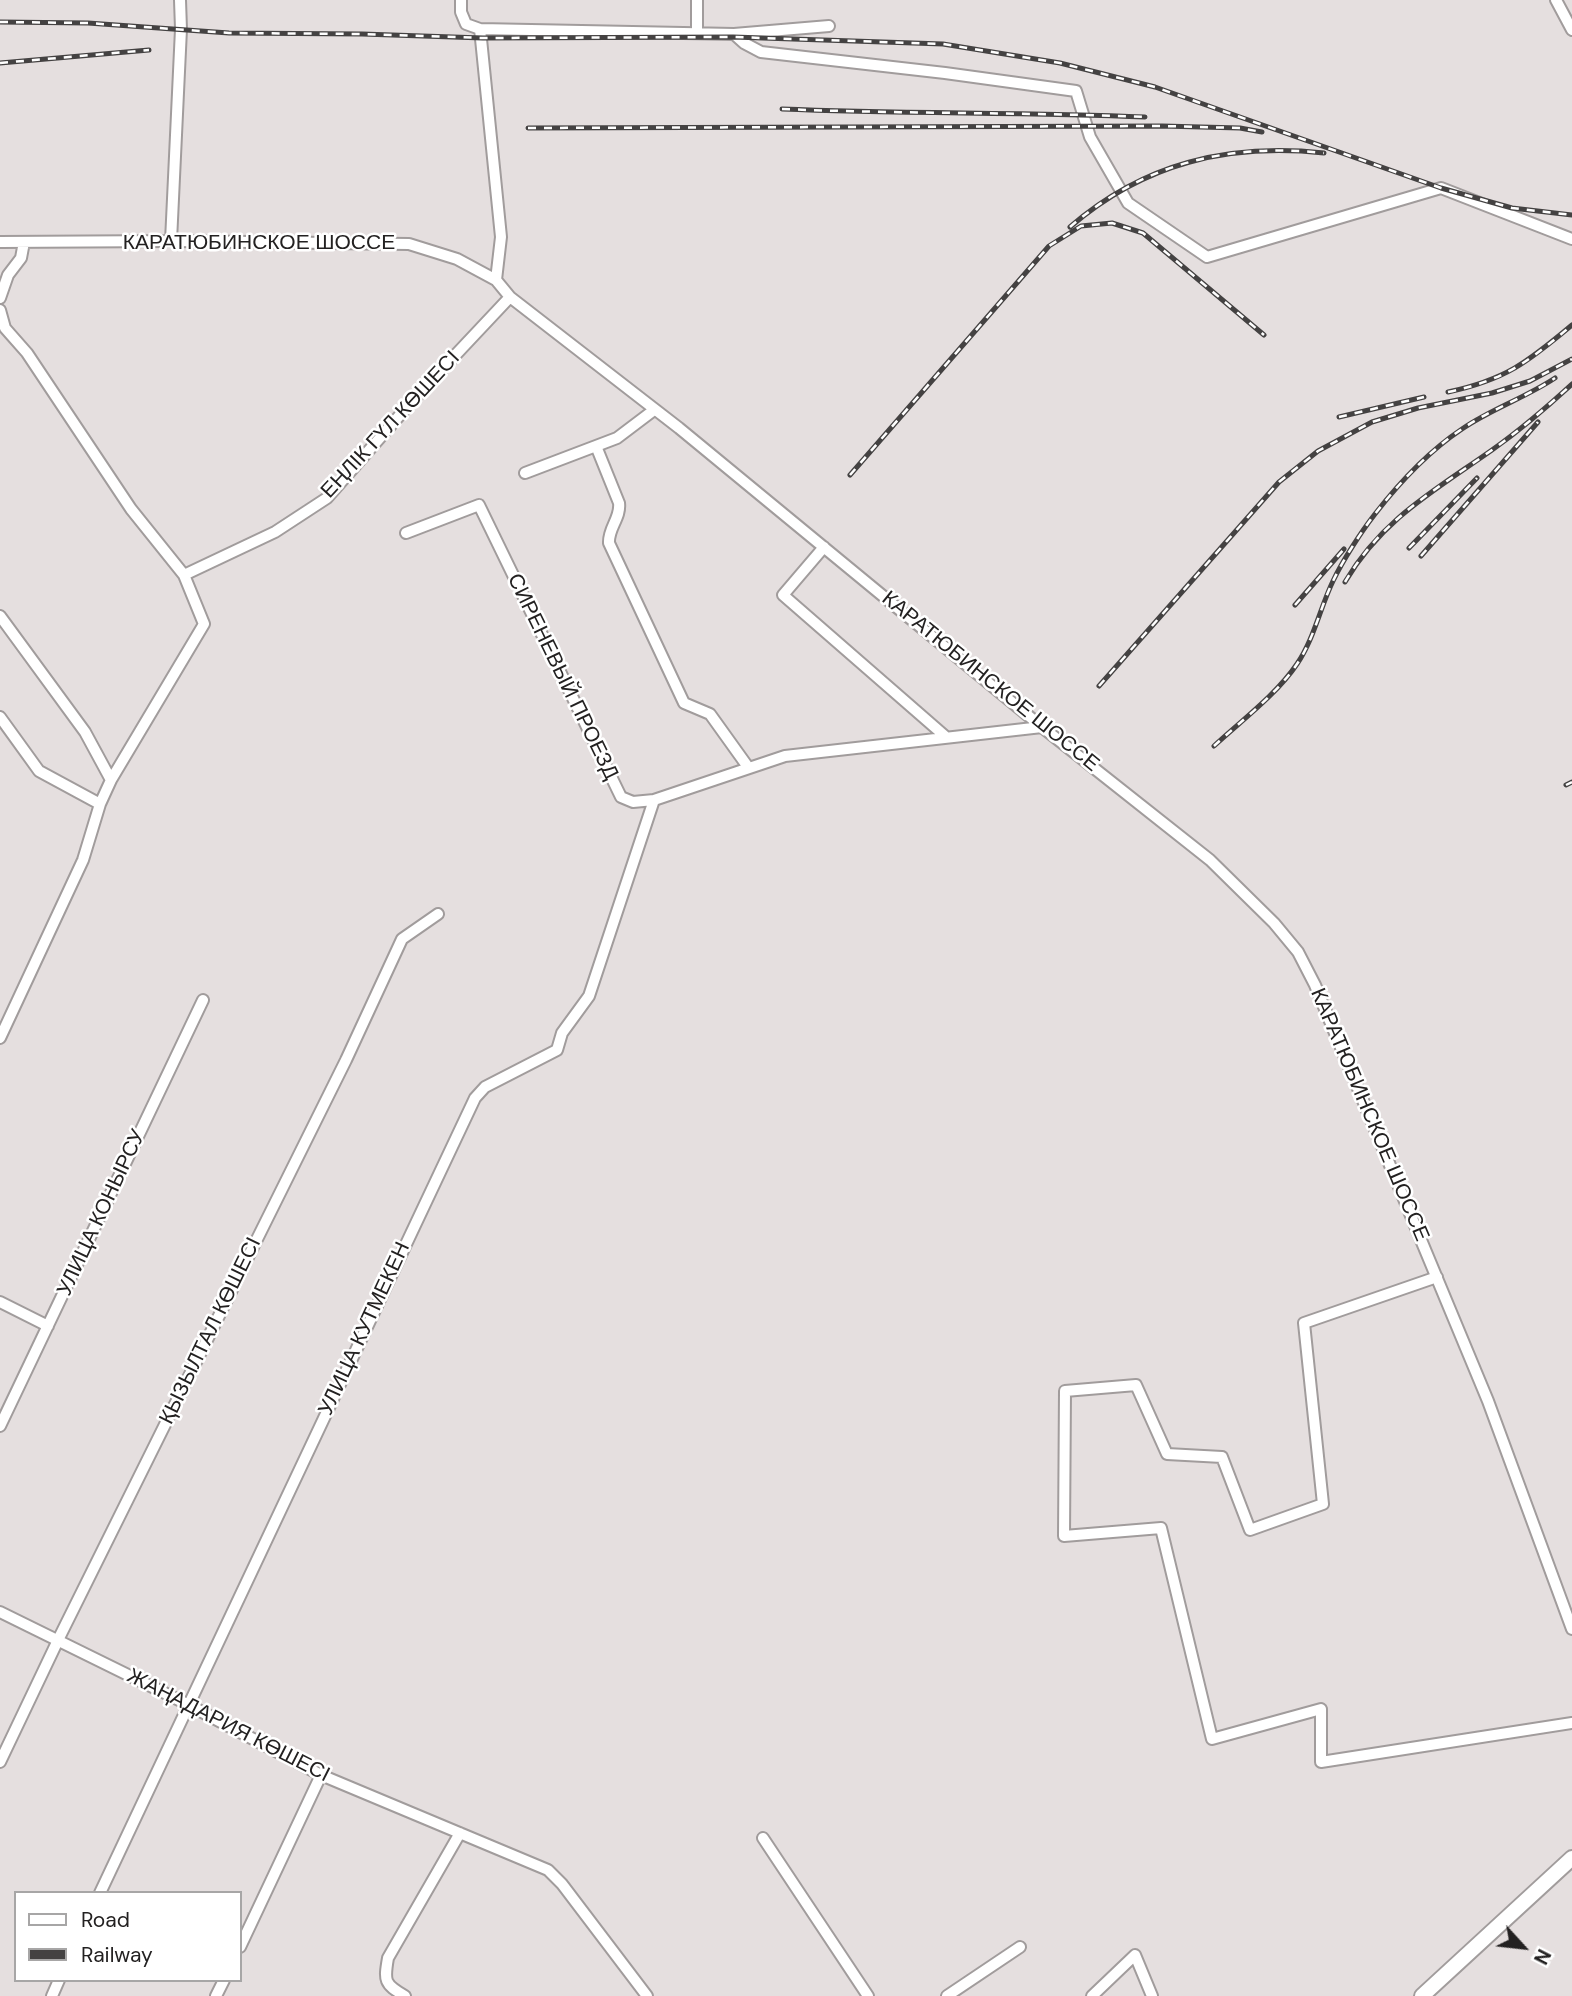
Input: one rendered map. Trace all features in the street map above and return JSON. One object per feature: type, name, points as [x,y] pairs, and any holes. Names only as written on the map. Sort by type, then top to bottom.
[{"type":"main road","points":[[1422,1996],[1572,1858]]},
{"type":"street","points":[[171,241],[180,0]]},
{"type":"street","points":[[697,0],[697,33]]},
{"type":"street","points":[[1556,0],[1572,30]]},
{"type":"street","points":[[461,6],[466,24],[481,29],[734,34],[829,26]]},
{"type":"street","points":[[481,29],[501,237],[496,280]]},
{"type":"street","points":[[734,34],[761,52],[1076,91],[1090,137],[1128,203],[1207,257],[1441,188],[1572,239]]},
{"type":"street","name":"КАРАТЮБИНСКОЕ ШОССЕ","points":[[0,242],[409,244],[457,259],[496,280],[510,297],[654,410],[1042,727],[1210,860],[1274,923],[1298,952],[1315,985],[1488,1401],[1572,1629]]},
{"type":"street","points":[[0,298],[8,275],[21,258],[24,242]]},
{"type":"street","name":"ЕҢЛІК ГҮЛ КӨШЕСІ","points":[[184,575],[275,532],[327,498],[415,398],[510,297]]},
{"type":"street","points":[[0,310],[5,328],[27,353],[131,509],[184,575],[204,624],[111,780],[100,804],[83,860],[0,1038]]},
{"type":"street","points":[[525,473],[617,438],[654,410]]},
{"type":"street","points":[[596,446],[619,503],[620,511],[608,537],[609,543],[684,703],[710,714],[748,768]]},
{"type":"street","name":"СИРЕНЕВЫЙ ПРОЕЗД","points":[[406,533],[478,505],[621,797],[634,802],[654,800],[786,756],[1042,727]]},
{"type":"street","points":[[824,547],[783,595],[946,737]]},
{"type":"street","points":[[0,616],[85,732],[111,780]]},
{"type":"street","points":[[0,717],[39,771],[100,804]]},
{"type":"street","name":"УЛИЦА КУТМЕКЕН","points":[[101,1891],[475,1098],[485,1087],[557,1051],[562,1033],[589,996],[654,800]]},
{"type":"street","name":"ҚЫЗЫЛТАЛ КӨШЕСІ","points":[[0,1762],[346,1060],[402,939],[438,914]]},
{"type":"street","name":"УЛИЦА КОНЫРСУ","points":[[0,1426],[203,1000]]},
{"type":"street","points":[[1437,1277],[1304,1323],[1323,1504],[1250,1531],[1222,1457],[1167,1454],[1136,1385],[1065,1391],[1064,1536],[1161,1528],[1212,1739],[1321,1709],[1321,1762],[1572,1723]]},
{"type":"street","points":[[0,1302],[48,1326]]},
{"type":"street","name":"ЖАҢАДАРИЯ КӨШЕСІ","points":[[0,1612],[187,1704],[321,1775],[539,1865],[556,1876],[647,1996]]},
{"type":"street","points":[[242,1943],[321,1775]]},
{"type":"street","points":[[404,1996],[389,1992],[386,1979],[388,1958],[460,1833]]},
{"type":"street","points":[[763,1838],[868,1996]]},
{"type":"street","points":[[947,1996],[1020,1947]]},
{"type":"street","points":[[1092,1996],[1135,1955],[1152,1996]]},
{"type":"railway","points":[[0,22],[88,23],[229,33],[483,38],[733,37],[943,44],[1060,63],[1155,87],[1441,188],[1512,208],[1572,215]]},
{"type":"railway","points":[[0,63],[149,50]]},
{"type":"railway","points":[[782,109],[1145,117]]},
{"type":"railway","points":[[528,128],[1162,126],[1240,128],[1262,132]]},
{"type":"railway","points":[[1070,227],[1127,187],[1189,162],[1254,151],[1324,153]]},
{"type":"railway","points":[[850,475],[1049,246],[1081,226],[1112,223],[1143,233],[1264,335]]},
{"type":"railway","points":[[1448,392],[1485,382],[1515,368],[1572,325]]},
{"type":"railway","points":[[1099,686],[1279,482],[1318,451],[1372,422],[1418,408],[1492,393],[1530,381],[1572,359]]},
{"type":"railway","points":[[1214,746],[1269,697],[1297,664],[1308,644],[1328,591],[1352,546],[1404,479],[1426,457],[1462,429],[1555,378]]},
{"type":"railway","points":[[1345,582],[1392,523],[1513,434],[1572,384]]},
{"type":"railway","points":[[1339,417],[1424,397]]},
{"type":"railway","points":[[1421,556],[1538,422]]},
{"type":"railway","points":[[1409,548],[1477,478]]},
{"type":"railway","points":[[1295,605],[1344,549]]},
{"type":"railway","points":[[1566,785],[1572,782]]}]
